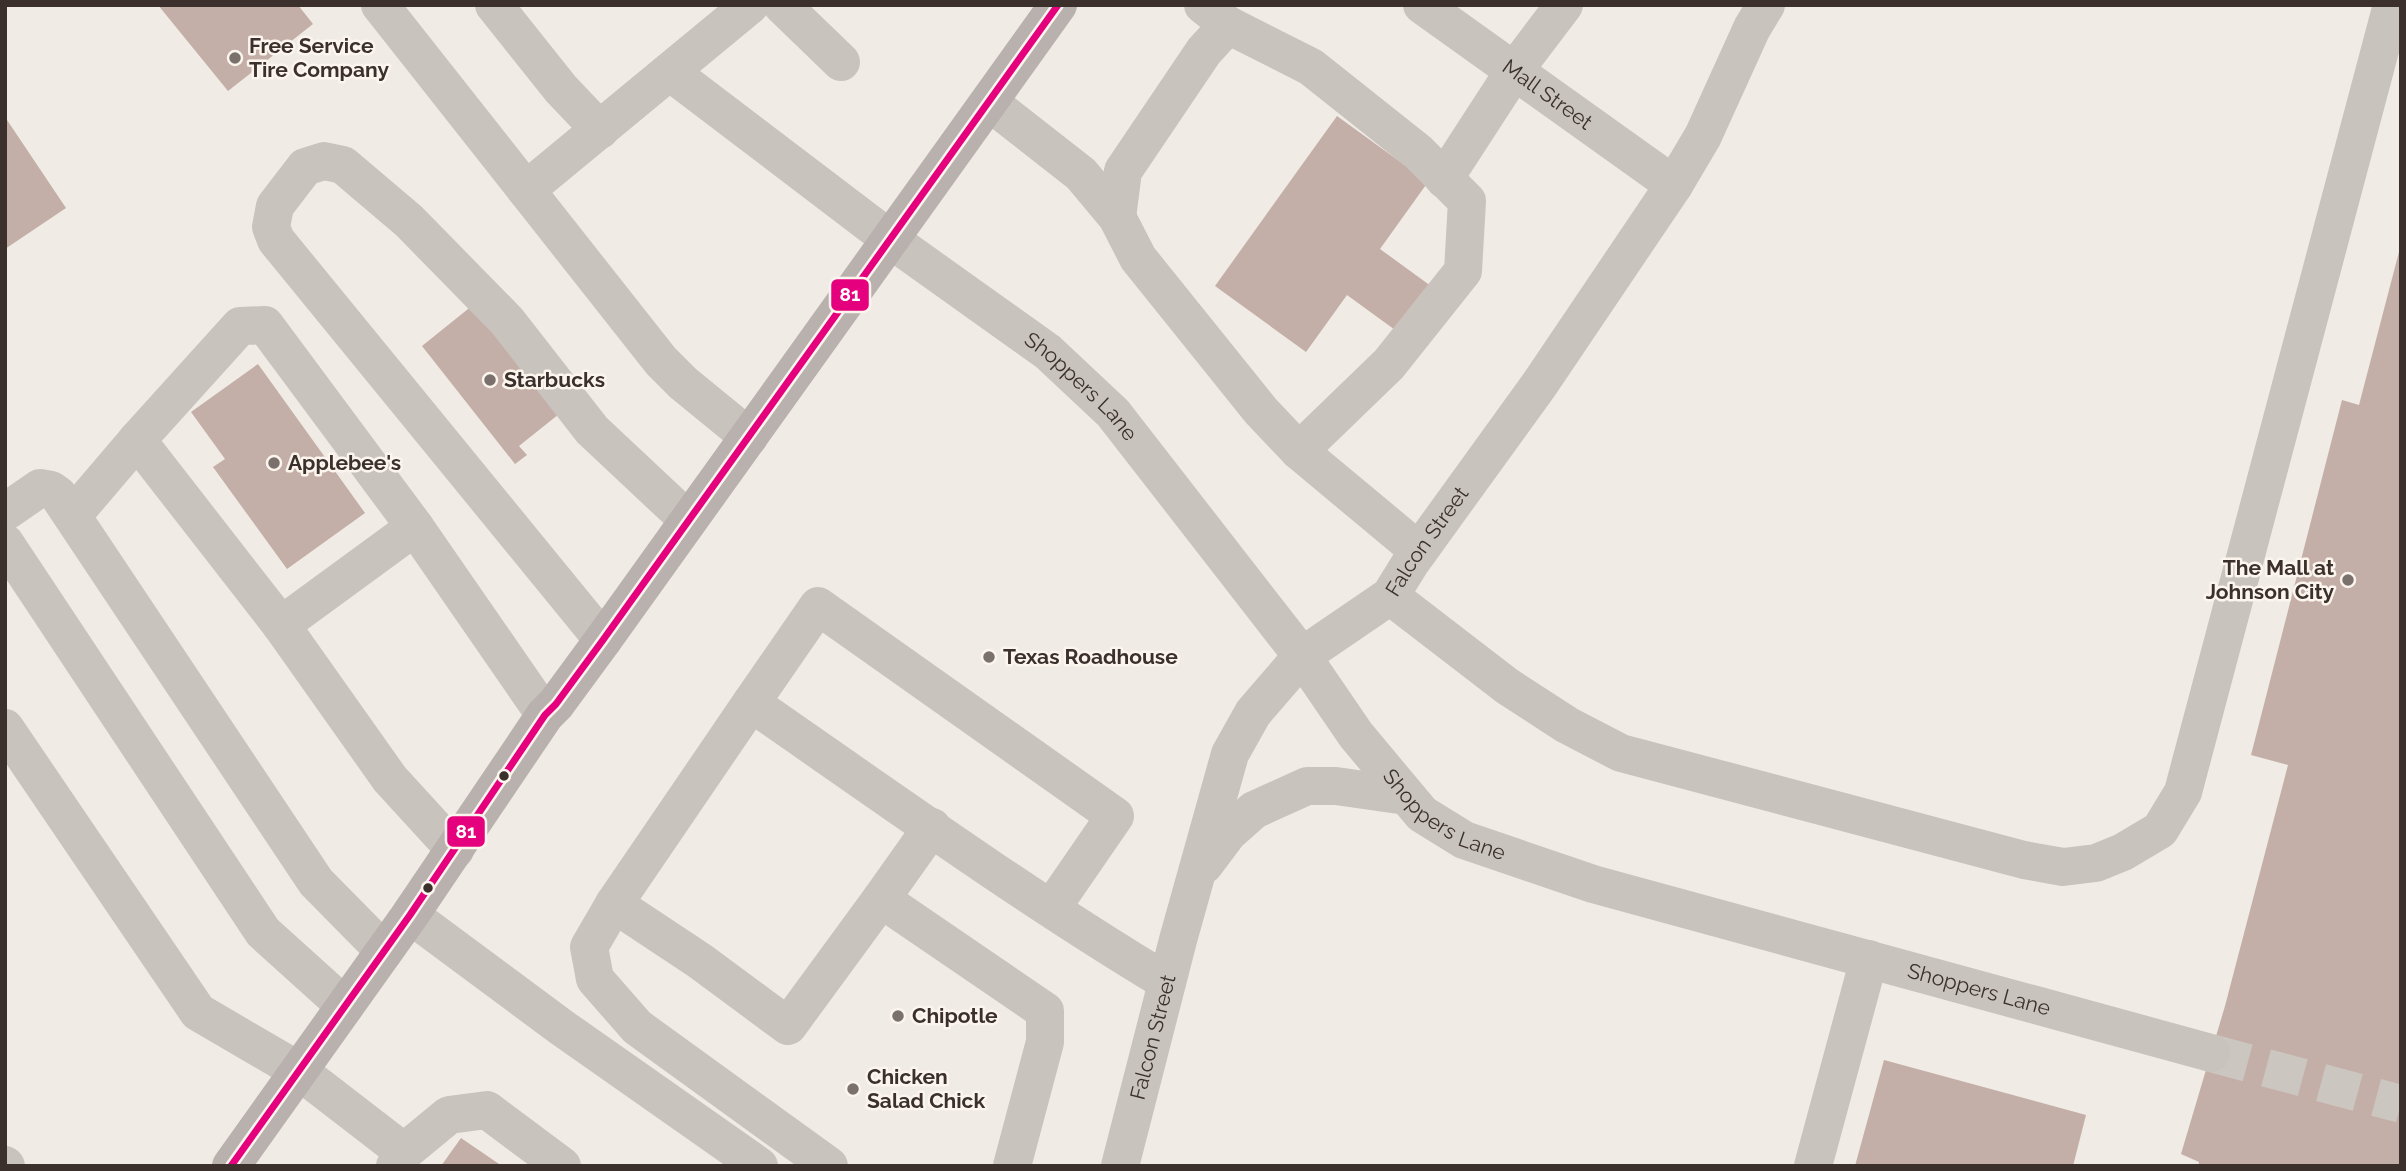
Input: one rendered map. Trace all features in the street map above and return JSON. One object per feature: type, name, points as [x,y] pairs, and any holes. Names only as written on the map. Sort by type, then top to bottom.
[{"type":"main road","points":[[231,1166],[410,915],[545,715],[603,640],[1058,5]]},
{"type":"street","points":[[380,5],[661,361],[683,383],[749,437]]},
{"type":"street","points":[[494,5],[561,89],[600,130]]},
{"type":"street","points":[[526,190],[750,5]]},
{"type":"street","points":[[782,5],[841,62]]},
{"type":"street","name":"Mall Street","points":[[1422,5],[1674,185]]},
{"type":"street","points":[[1444,179],[1514,71],[1564,5]]},
{"type":"street","name":"Falcon Street","points":[[1120,1166],[1230,754],[1253,713],[1302,656],[1390,596],[1419,551],[1539,385],[1674,185],[1703,136],[1752,28],[1766,5]]},
{"type":"street","points":[[1390,596],[1507,685],[1567,725],[1621,753],[2024,860],[2063,867],[2096,863],[2123,852],[2160,830],[2183,792],[2392,5]]},
{"type":"street","points":[[1117,217],[1124,171],[1203,51],[1216,15],[1311,67],[1418,152],[1467,201],[1463,271],[1389,364],[1299,451]]},
{"type":"street","name":"Shoppers Lane","points":[[670,72],[891,240],[1048,352],[1113,413],[1302,656],[1356,735],[1422,814],[1464,840],[1593,884],[2211,1053]]},
{"type":"street","points":[[989,102],[1081,174],[1117,217],[1138,258],[1261,411],[1299,451],[1419,551]]},
{"type":"street","points":[[603,640],[276,240],[271,227],[275,206],[306,167],[324,161],[343,165],[409,221],[507,321],[592,430],[688,520]]},
{"type":"street","points":[[62,503],[137,440],[240,326],[265,325],[415,527],[545,715]]},
{"type":"street","points":[[137,440],[281,625],[390,779],[455,850]]},
{"type":"street","points":[[5,512],[40,488],[62,503],[316,882],[384,951]]},
{"type":"street","points":[[281,625],[415,527]]},
{"type":"street","points":[[5,543],[263,932],[345,1006]]},
{"type":"street","points":[[829,1166],[637,1027],[595,979],[589,947],[614,904],[818,606],[1115,816],[1051,909]]},
{"type":"street","points":[[751,703],[1094,938],[1167,982]]},
{"type":"street","points":[[5,728],[198,1013],[299,1071],[399,1159],[449,1115],[487,1110],[562,1166]]},
{"type":"street","points":[[1196,875],[1228,833],[1254,810],[1307,786],[1336,786],[1406,796]]},
{"type":"street","points":[[614,904],[700,961],[788,1026],[932,827]]},
{"type":"street","points":[[881,900],[1045,1011],[1045,1042],[1012,1166]]},
{"type":"street","points":[[410,915],[561,1027],[759,1166]]},
{"type":"street","points":[[1813,1166],[1870,960]]},
{"type":"street","points":[[449,1115],[523,1166]]},
{"type":"building","name":"Free Service Tire Company","points":[[158,5],[298,5],[313,24],[228,91]]},
{"type":"building","points":[[1337,116],[1428,182],[1380,249],[1435,289],[1402,335],[1347,295],[1306,352],[1215,286]]},
{"type":"building","points":[[5,117],[66,208],[5,249]]},
{"type":"building","name":"The Mall at Johnson City","points":[[2400,248],[2401,1166],[2198,1166],[2199,1162],[2181,1154],[2225,1006],[2288,765],[2251,755],[2342,400],[2359,405]]},
{"type":"building","name":"Starbucks","points":[[473,305],[559,414],[519,446],[527,455],[515,464],[422,346]]},
{"type":"building","name":"Applebee's","points":[[258,364],[365,513],[287,569],[213,467],[225,459],[191,412]]},
{"type":"building","points":[[1884,1060],[2086,1115],[2073,1166],[1855,1166]]},
{"type":"building","points":[[461,1138],[502,1166],[441,1166]]},
{"type":"tunnel","points":[[2211,1053],[2401,1104]]},
{"type":"transit line","name":"81","points":[[231,1166],[410,915],[545,715],[603,640],[1058,5]]},
{"type":"place","name":"Free Service Tire Company","points":[[235,58]]},
{"type":"place","name":"Starbucks","points":[[490,380]]},
{"type":"place","name":"Applebee's","points":[[274,463]]},
{"type":"place","name":"The Mall at Johnson City","points":[[2348,580]]},
{"type":"place","name":"Texas Roadhouse","points":[[989,657]]},
{"type":"place","name":"Chipotle","points":[[898,1016]]},
{"type":"place","name":"Chicken Salad Chick","points":[[853,1089]]}]
